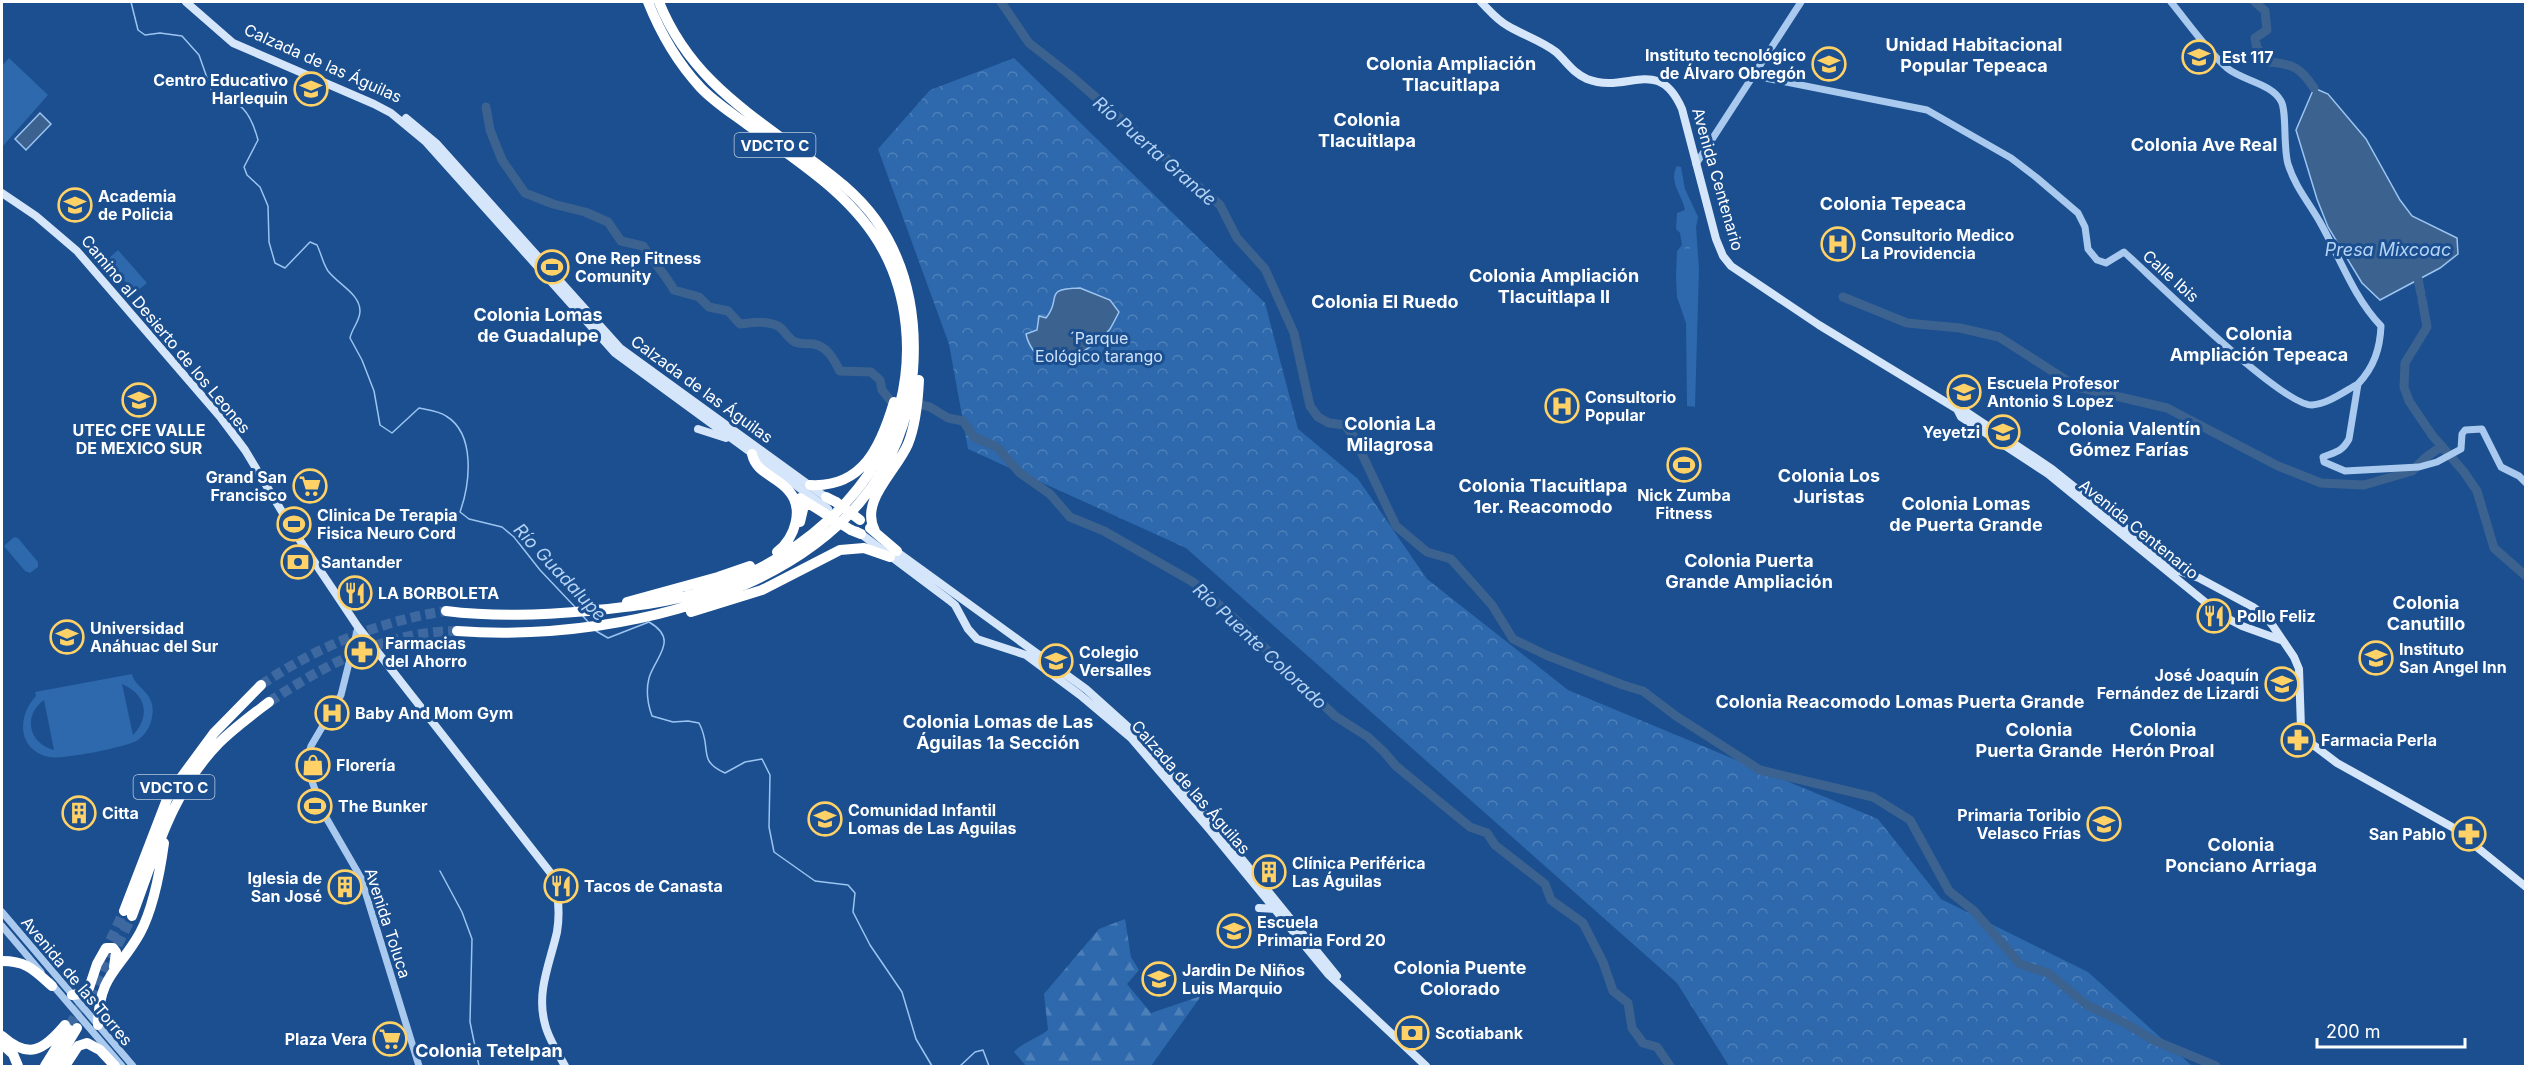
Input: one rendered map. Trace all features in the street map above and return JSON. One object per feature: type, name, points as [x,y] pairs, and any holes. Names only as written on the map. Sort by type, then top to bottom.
[{"type":"highway","name":"VDCTO C","points":[[648,2],[656,23],[677,58],[700,87],[829,185],[849,203],[868,226],[884,251],[903,290],[907,365],[884,432],[882,464]]},
{"type":"highway","name":"VDCTO C","points":[[659,2],[688,56],[708,80],[838,179],[858,197],[892,246],[918,358],[919,375],[914,425],[906,448],[882,464]]},
{"type":"highway","points":[[752,454],[759,468],[805,501],[830,505],[858,526],[875,531]]},
{"type":"highway","points":[[810,485],[839,483],[882,464]]},
{"type":"highway","points":[[882,464],[869,515],[875,531],[893,554]]},
{"type":"highway","points":[[457,631],[506,635],[553,631],[644,617],[654,619],[700,610],[758,576],[824,524],[882,464]]},
{"type":"highway","points":[[758,576],[792,535],[796,510],[787,489]]},
{"type":"highway","points":[[858,526],[875,496]]},
{"type":"highway","points":[[780,550],[796,533],[805,501]]},
{"type":"highway","points":[[830,505],[858,526]]},
{"type":"highway","points":[[446,612],[473,615],[543,615],[648,604],[705,591],[840,550],[864,548],[893,554]]},
{"type":"highway","name":"VDCTO C","points":[[261,685],[213,733],[169,795],[159,814],[128,913],[179,797],[203,761],[220,742],[269,702]]},
{"type":"highway","points":[[98,1025],[104,986],[114,967],[138,937],[151,905],[164,849],[164,828]]},
{"type":"highway","points":[[72,995],[89,988],[97,964],[106,948],[113,948],[116,952],[114,967]]},
{"type":"highway","points":[[2,968],[15,960]]},
{"type":"highway","points":[[2,961],[15,960],[32,968],[52,986]]},
{"type":"highway","points":[[2,1036],[18,1048],[35,1050],[49,1043],[70,1026]]},
{"type":"highway","points":[[45,1066],[70,1026]]},
{"type":"highway","points":[[54,1066],[70,1026]]},
{"type":"highway","points":[[64,1066],[78,1047],[87,1043],[100,1050],[115,1066]]},
{"type":"highway","points":[[2,1044],[13,1054],[18,1066]]},
{"type":"main road","name":"Calzada de las Águilas","points":[[186,2],[233,43],[374,104],[401,121],[426,142],[615,353],[752,454],[830,505]]},
{"type":"main road","name":"Avenida Centenario","points":[[1481,2],[1506,25],[1550,48],[1575,72],[1586,78],[1612,82],[1653,79],[1666,84],[1682,109],[1720,252],[1731,266],[1827,330],[1957,409],[1965,411],[2052,469],[2231,621],[2281,640]]},
{"type":"main road","name":"Calzada de las Águilas","points":[[224,34],[329,82],[380,102],[427,134],[620,348],[810,485],[830,505]]},
{"type":"main road","name":"Camino al Desierto de los Leones","points":[[2,193],[42,220],[77,251],[216,412],[246,450],[293,530],[358,627],[554,876],[558,897],[557,929],[544,976],[542,999],[545,1024],[565,1066]]},
{"type":"main road","points":[[698,429],[732,439]]},
{"type":"main road","name":"Calzada de las Águilas","points":[[858,526],[893,554],[973,607],[1086,688],[1144,742],[1254,874],[1341,984]]},
{"type":"main road","name":"Calzada de las Águilas","points":[[923,575],[949,600],[977,639],[1026,655],[1080,695],[1139,747],[1328,974],[1426,1066]]},
{"type":"main road","name":"Avenida Centenario","points":[[2184,579],[2199,578],[2261,612],[2273,626],[2290,650],[2299,669],[2301,728],[2308,741],[2337,763],[2452,827],[2526,888]]},
{"type":"main road","points":[[961,617],[963,609],[973,607]]},
{"type":"main road","points":[[1013,649],[1018,645],[1017,638]]},
{"type":"main road","points":[[1259,908],[1275,909]]},
{"type":"street","points":[[1696,165],[1801,2]]},
{"type":"street","name":"Calle Ibis","points":[[1755,76],[1927,110],[2011,158],[2037,178],[2083,220],[2088,249],[2092,256],[2106,263],[2124,252],[2245,361],[2296,400],[2313,405],[2321,403],[2358,384],[2373,365],[2381,326],[2352,283],[2321,224],[2296,184],[2288,163],[2283,137],[2285,112],[2281,101],[2272,91],[2229,69],[2209,50],[2171,2]]},
{"type":"street","points":[[2358,384],[2345,447],[2338,452],[2325,455],[2324,462],[2345,471],[2419,467],[2449,457],[2461,449],[2462,434],[2465,430],[2482,429],[2501,467],[2519,476],[2526,483]]},
{"type":"street","name":"Avenida Toluca","points":[[358,627],[341,695],[311,746],[306,765],[324,814],[361,878],[419,1066]]},
{"type":"street","name":"Avenida de las Torres","points":[[2,912],[133,1066]]},
{"type":"street","name":"Avenida de las Torres","points":[[2,926],[122,1066]]},
{"type":"green space","points":[[9,58],[48,95],[2,147],[2,66]]},
{"type":"green space","name":"´Parque Eológico tarango","points":[[1014,58],[1265,303],[1298,429],[1358,479],[1427,579],[1568,690],[1878,819],[1941,899],[2088,972],[2192,1066],[1729,1066],[1677,983],[1186,548],[968,449],[949,344],[878,149],[930,90]]},
{"type":"green space","points":[[1677,166],[1681,167],[1685,189],[1698,217],[1696,227],[1699,269],[1695,407],[1687,406],[1686,323],[1677,297],[1677,251],[1682,245],[1680,233],[1676,229],[1677,213],[1685,210],[1675,183]]},
{"type":"green space","points":[[1693,225],[1696,238],[1685,257],[1684,226]]},
{"type":"green space","points":[[118,250],[147,283],[135,293],[107,260]]},
{"type":"green space","points":[[14,537],[18,538],[38,562],[38,567],[30,573],[25,571],[4,546]]},
{"type":"green space","points":[[132,674],[137,684],[149,696],[153,709],[151,720],[148,729],[132,743],[80,755],[49,757],[38,753],[31,747],[23,731],[23,722],[36,696],[35,692]],"holes":[[[122,684],[136,694],[143,706],[142,720],[133,735]],[[44,700],[54,750],[39,742],[31,728],[33,713]]]},
{"type":"green space","points":[[1125,919],[1131,957],[1139,970],[1127,984],[1151,1013],[1201,996],[1151,1066],[1026,1066],[1014,1052],[1048,1030],[1044,994],[1099,929]]},
{"type":"water","name":"Presa Mixcoac","points":[[2314,88],[2328,94],[2366,139],[2400,200],[2412,216],[2457,238],[2458,254],[2440,268],[2380,300],[2362,283],[2328,227],[2317,199],[2296,130]]},
{"type":"water","points":[[40,113],[51,124],[26,150],[15,139]]},
{"type":"water","points":[[1080,288],[1110,300],[1119,312],[1110,329],[1091,347],[1064,361],[1049,363],[1041,359],[1034,351],[1026,334],[1037,330],[1039,316],[1046,318],[1057,293],[1061,290]]},
{"type":"waterway","name":"Río Guadalupe","points":[[131,2],[138,30],[145,35],[160,33],[182,36],[199,55],[212,92],[237,104],[248,114],[258,140],[244,167],[247,175],[260,187],[268,206],[269,242],[275,263],[285,268],[310,242],[317,245],[328,271],[357,300],[360,315],[350,338],[362,360],[374,391],[380,425],[392,433],[419,408],[440,413],[456,424],[462,435],[468,460],[466,488],[460,512],[469,519],[502,527],[514,537],[540,570],[575,607]]},
{"type":"waterway","name":"Río Puerta Grande","points":[[1001,2],[1029,43],[1070,75],[1220,205],[1237,238],[1265,269],[1294,333],[1310,406],[1318,417],[1329,423],[1345,425],[1354,437],[1396,526],[1427,552],[1451,559],[1492,605],[1513,639],[1546,655],[1643,691],[1676,716],[1760,770],[1873,797],[1910,820],[1949,891],[1974,911],[2020,964],[2048,973],[2087,1005],[2125,1023],[2153,1040],[2216,1066]]},
{"type":"waterway","points":[[2255,2],[2265,11],[2267,30],[2255,38],[2257,48],[2269,62],[2284,64],[2300,71],[2314,88]]},
{"type":"waterway","name":"Río Puente Colorado","points":[[486,107],[490,130],[502,160],[525,193],[553,204],[585,212],[608,222],[621,241],[643,246],[674,290],[699,297],[709,307],[728,311],[740,324],[759,322],[774,324],[795,342],[814,344],[823,348],[830,354],[840,371],[871,372],[880,380],[882,390],[894,405],[898,404]]},
{"type":"waterway","points":[[2418,279],[2421,294]]},
{"type":"waterway","points":[[1843,297],[1907,323],[1960,328],[1999,337],[2077,387],[2167,408],[2278,466],[2321,483],[2364,485],[2412,471],[2442,446]]},
{"type":"waterway","points":[[2422,299],[2427,327],[2405,363],[2404,387],[2409,401],[2432,435],[2477,491],[2494,548],[2526,576]]},
{"type":"waterway","name":"Río Puente Colorado","points":[[912,402],[930,407],[948,418],[963,421],[974,437],[997,447],[1020,473],[1050,494],[1070,517],[1104,531],[1193,582],[1234,618],[1335,716],[1368,737],[1396,766],[1470,827],[1487,833],[1495,845],[1545,884],[1551,900],[1583,923],[1603,962],[1613,991],[1628,1003],[1632,1028],[1643,1043],[1657,1047],[1670,1066]]},
{"type":"waterway","name":"Río Guadalupe","points":[[582,615],[589,623]]},
{"type":"waterway","name":"Río Guadalupe","points":[[596,631],[608,638],[649,622],[663,635],[664,642],[648,683],[649,707],[652,716],[673,722],[699,723],[708,758],[716,768],[725,773],[745,762],[762,759],[770,775],[769,827],[774,852],[815,881],[848,885],[855,893],[853,912],[870,945],[902,992],[916,1039],[932,1066]]},
{"type":"waterway","points":[[440,871],[462,912],[472,939],[470,1022],[479,1066]]},
{"type":"waterway","name":"Río Guadalupe","points":[[960,1066],[975,1052],[983,1050],[989,1066]]},
{"type":"tunnel","points":[[261,685],[304,659],[349,638],[397,621],[446,611]]},
{"type":"tunnel","points":[[269,702],[312,675],[358,653],[406,637],[457,631]]},
{"type":"tunnel","points":[[104,954],[124,911]]},
{"type":"tunnel","points":[[91,999],[132,916]]},
{"type":"tunnel","points":[[70,1026],[90,985]]},
{"type":"place","name":"Est 117","points":[[2199,57]]},
{"type":"place","name":"Instituto tecnológico de Álvaro Obregón","points":[[1829,64]]},
{"type":"place","name":"Centro Educativo Harlequin","points":[[311,89]]},
{"type":"place","name":"Academia de Policia","points":[[75,205]]},
{"type":"place","name":"Consultorio Medico La Providencia","points":[[1838,244]]},
{"type":"place","name":"One Rep Fitness Comunity","points":[[552,267]]},
{"type":"place","name":"Escuela Profesor Antonio S Lopez","points":[[1964,392]]},
{"type":"place","name":"UTEC CFE VALLE DE MEXICO SUR","points":[[139,400]]},
{"type":"place","name":"Consultorio Popular","points":[[1562,406]]},
{"type":"place","name":"Yeyetzi","points":[[2003,432]]},
{"type":"place","name":"Nick Zumba Fitness","points":[[1684,465]]},
{"type":"place","name":"Grand San Francisco","points":[[310,486]]},
{"type":"place","name":"Clinica De Terapia Fisica Neuro Cord","points":[[294,524]]},
{"type":"place","name":"Santander","points":[[298,562]]},
{"type":"place","name":"LA BORBOLETA","points":[[355,593]]},
{"type":"place","name":"Pollo Feliz","points":[[2214,616]]},
{"type":"place","name":"Universidad Anáhuac del Sur","points":[[67,637]]},
{"type":"place","name":"Farmacias del Ahorro","points":[[362,652]]},
{"type":"place","name":"Instituto San Angel Inn","points":[[2376,658]]},
{"type":"place","name":"Colegio Versalles","points":[[1056,661]]},
{"type":"place","name":"José Joaquín Fernández de Lizardi","points":[[2282,684]]},
{"type":"place","name":"Baby And Mom Gym","points":[[332,713]]},
{"type":"place","name":"Farmacia Perla","points":[[2298,740]]},
{"type":"place","name":"Florería","points":[[313,765]]},
{"type":"place","name":"The Bunker","points":[[315,806]]},
{"type":"place","name":"Citta","points":[[79,813]]},
{"type":"place","name":"Comunidad Infantil Lomas de Las Aguilas","points":[[825,819]]},
{"type":"place","name":"Primaria Toribio Velasco Frías","points":[[2104,824]]},
{"type":"place","name":"San Pablo","points":[[2469,834]]},
{"type":"place","name":"Clínica Periférica Las Águilas","points":[[1269,872]]},
{"type":"place","name":"Tacos de Canasta","points":[[561,886]]},
{"type":"place","name":"Iglesia de San José","points":[[345,887]]},
{"type":"place","name":"Escuela Primaria Ford 20","points":[[1234,931]]},
{"type":"place","name":"Jardin De Niños Luis Marquio","points":[[1159,979]]},
{"type":"place","name":"Scotiabank","points":[[1412,1033]]},
{"type":"place","name":"Plaza Vera","points":[[390,1039]]},
{"type":"district","name":"Unidad Habitacional Popular Tepeaca","points":[[1974,54]]},
{"type":"district","name":"Colonia Ampliación Tlacuitlapa","points":[[1451,73]]},
{"type":"district","name":"Colonia Tlacuitlapa","points":[[1367,129]]},
{"type":"district","name":"Colonia Ave Real","points":[[2204,144]]},
{"type":"district","name":"Colonia Tepeaca","points":[[1893,203]]},
{"type":"district","name":"Colonia Ampliación Tlacuitlapa II","points":[[1554,285]]},
{"type":"district","name":"Colonia El Ruedo","points":[[1385,301]]},
{"type":"district","name":"Colonia Lomas de Guadalupe","points":[[538,324]]},
{"type":"district","name":"Colonia Ampliación Tepeaca","points":[[2259,343]]},
{"type":"district","name":"Colonia La Milagrosa","points":[[1390,433]]},
{"type":"district","name":"Colonia Valentín Gómez Farías","points":[[2129,438]]},
{"type":"district","name":"Colonia Los Juristas","points":[[1829,485]]},
{"type":"district","name":"Colonia Tlacuitlapa 1er. Reacomodo","points":[[1543,495]]},
{"type":"district","name":"Colonia Lomas de Puerta Grande","points":[[1966,513]]},
{"type":"district","name":"Colonia Puerta Grande Ampliación","points":[[1749,570]]},
{"type":"district","name":"Colonia Canutillo","points":[[2426,612]]},
{"type":"district","name":"Colonia Reacomodo Lomas Puerta Grande","points":[[1900,701]]},
{"type":"district","name":"Colonia Lomas de Las Águilas 1a Sección","points":[[998,731]]},
{"type":"district","name":"Colonia Puerta Grande","points":[[2039,739]]},
{"type":"district","name":"Colonia Herón Proal","points":[[2163,739]]},
{"type":"district","name":"Colonia Ponciano Arriaga","points":[[2241,854]]},
{"type":"district","name":"Colonia Puente Colorado","points":[[1460,977]]},
{"type":"district","name":"Colonia Tetelpan","points":[[489,1050]]}]
